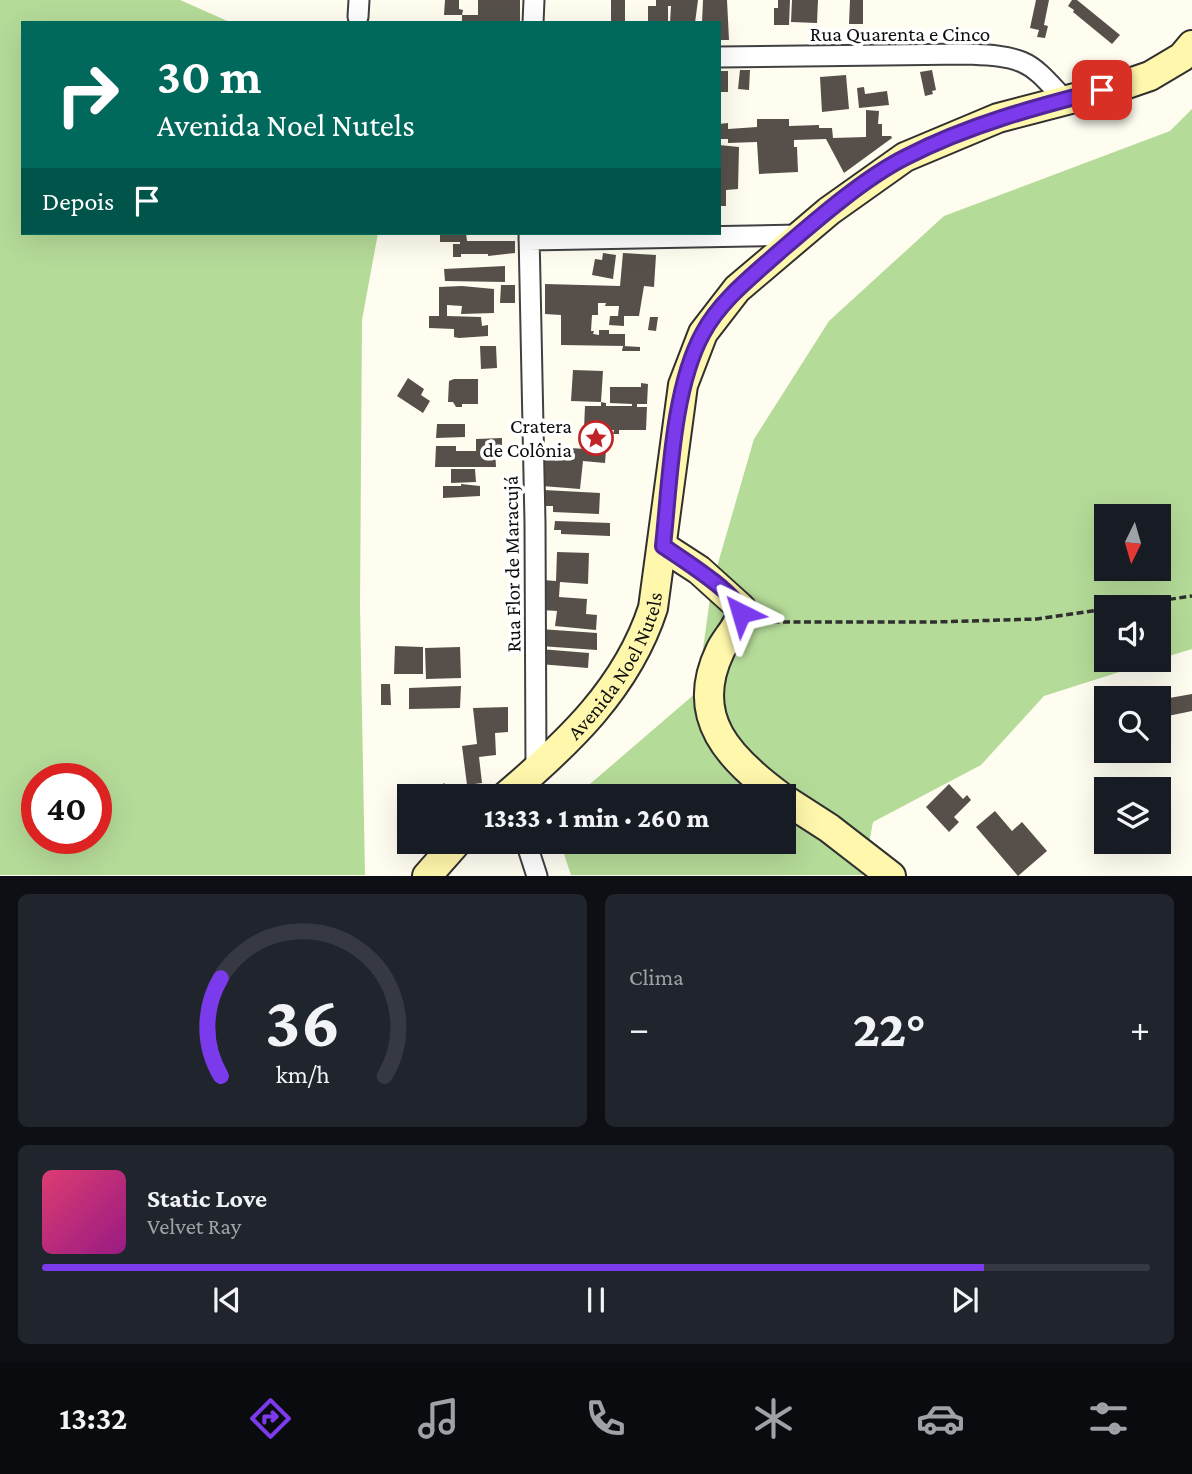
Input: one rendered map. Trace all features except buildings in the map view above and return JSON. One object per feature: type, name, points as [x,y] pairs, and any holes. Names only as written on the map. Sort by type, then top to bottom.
[{"type":"street","points":[[533,21],[534,0]]},
{"type":"street","name":"Avenida Noel Nutels","points":[[521,784],[565,744],[598,708],[645,634],[653,608],[663,546],[683,385],[698,343],[715,315],[737,289],[857,189],[905,157],[998,118],[1121,86],[1150,75],[1182,57],[1192,45]]},
{"type":"street","name":"Rua Quarenta e Cinco","points":[[721,57],[965,54],[998,57],[1023,63],[1040,75],[1065,100]]},
{"type":"street","points":[[529,236],[799,235]]},
{"type":"street","name":"Rua Flor de Maracujá","points":[[529,236],[535,509],[536,770]]},
{"type":"street","points":[[663,546],[699,570],[741,608],[739,620],[720,651],[714,668],[709,687],[709,709],[719,735],[734,758],[765,784]]},
{"type":"street","points":[[796,807],[829,828],[891,876]]},
{"type":"street","points":[[427,876],[446,854]]},
{"type":"street","points":[[530,854],[537,876]]},
{"type":"path","points":[[1171,600],[1192,597]]},
{"type":"path","points":[[739,620],[935,622],[1037,619],[1094,611]]},
{"type":"green space","points":[[0,0],[180,0],[227,21],[21,21],[21,235],[378,235],[362,320],[360,606],[365,875],[0,875]]},
{"type":"green space","points":[[1192,109],[1192,649],[1171,655],[1171,595],[1094,595],[1094,672],[1119,672],[1044,696],[981,765],[873,822],[863,875],[571,875],[564,854],[796,854],[796,784],[590,784],[697,692],[712,584],[754,439],[829,321],[944,216],[1170,131]]},
{"type":"place","name":"Cratera de Colônia","points":[[596,438]]},
{"type":"route","points":[[741,613],[741,608],[732,598],[699,570],[663,546],[683,385],[703,333],[715,315],[737,289],[799,235],[857,189],[905,157],[998,118],[1102,90]]}]
